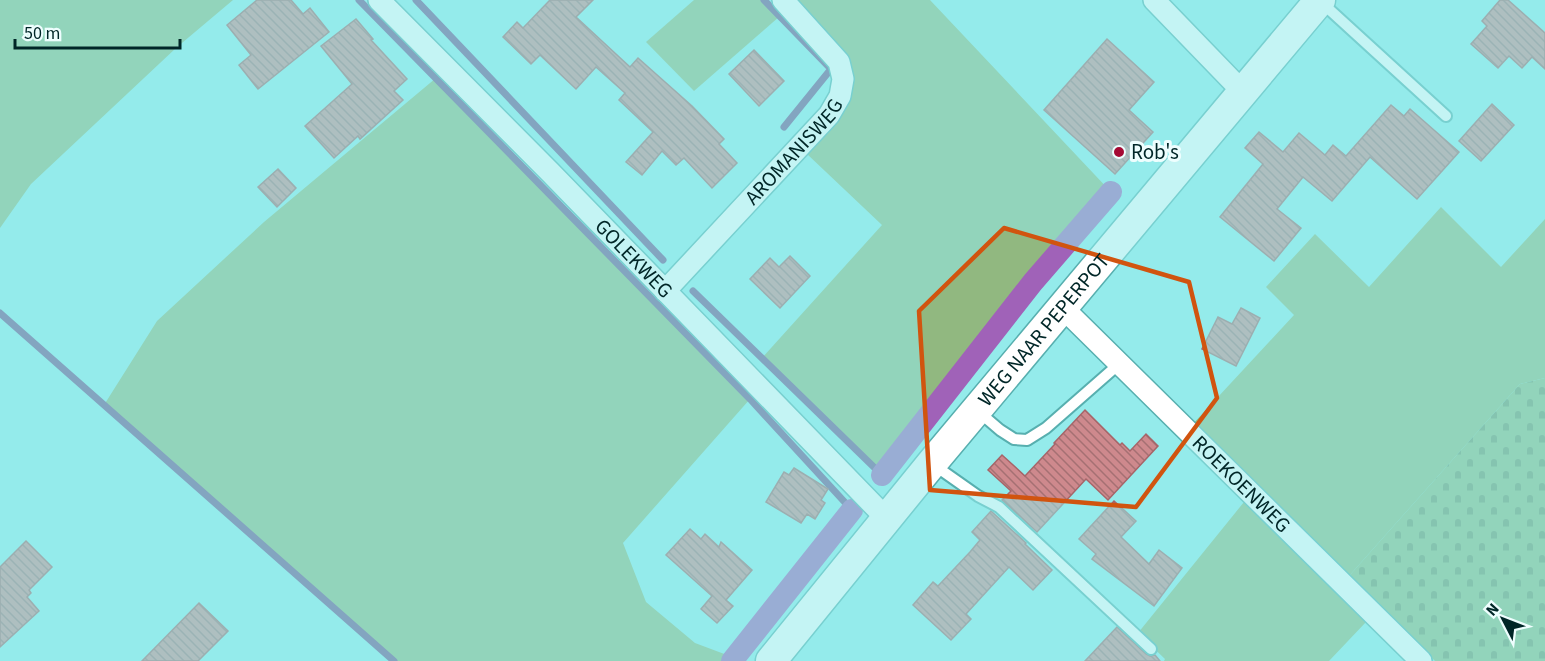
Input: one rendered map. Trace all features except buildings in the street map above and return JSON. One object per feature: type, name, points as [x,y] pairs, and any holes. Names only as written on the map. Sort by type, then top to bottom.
[{"type":"street","name":"GOLEKWEG","points":[[379,0],[886,518]]},
{"type":"street","name":"AROMANISWEG","points":[[665,291],[830,115],[840,96],[843,79],[839,62],[783,0]]},
{"type":"street","points":[[1154,0],[1243,92]]},
{"type":"street","name":"WEG NAAR PEPERPOT","points":[[771,661],[976,409],[1320,0]]},
{"type":"street","name":"ROEKOENWEG","points":[[1062,307],[1421,661]]},
{"type":"lane","points":[[1320,0],[1446,116]]},
{"type":"lane","points":[[976,409],[1014,439],[1027,440],[1046,428],[1119,364]]},
{"type":"lane","points":[[932,463],[978,496],[999,507],[1151,649]]},
{"type":"highlighted area","points":[[1004,228],[1189,282],[1217,398],[1136,507],[930,490],[919,311]]},
{"type":"green space","points":[[0,0],[233,0],[176,48],[31,184],[0,228]]},
{"type":"green space","points":[[694,0],[764,0],[780,16],[694,91],[646,42]]},
{"type":"green space","points":[[790,0],[930,0],[1111,192],[1033,282],[882,475],[762,358],[882,225],[807,154],[834,122],[848,77]]},
{"type":"green space","points":[[436,78],[750,399],[623,543],[646,602],[695,643],[735,658],[732,661],[394,661],[104,405],[157,321],[264,222]]},
{"type":"green space","points":[[1441,207],[1501,267],[1545,219],[1545,378],[1520,384],[1349,576],[1192,425],[1294,315],[1266,287],[1315,234],[1369,287]]},
{"type":"green space","points":[[1545,378],[1545,661],[1435,661],[1349,576],[1520,384]]},
{"type":"green space","points":[[1244,502],[1366,622],[1329,661],[1164,661],[1165,659],[1138,633]]},
{"type":"waterway","points":[[359,0],[750,399],[852,510]]},
{"type":"waterway","points":[[416,0],[663,260]]},
{"type":"waterway","points":[[764,0],[831,69],[784,127]]},
{"type":"waterway","points":[[882,475],[1033,282],[1111,192]]},
{"type":"waterway","points":[[693,291],[882,475]]},
{"type":"waterway","points":[[0,313],[394,661]]},
{"type":"waterway","points":[[732,661],[852,510]]},
{"type":"place","name":"Rob's","points":[[1119,152]]}]
